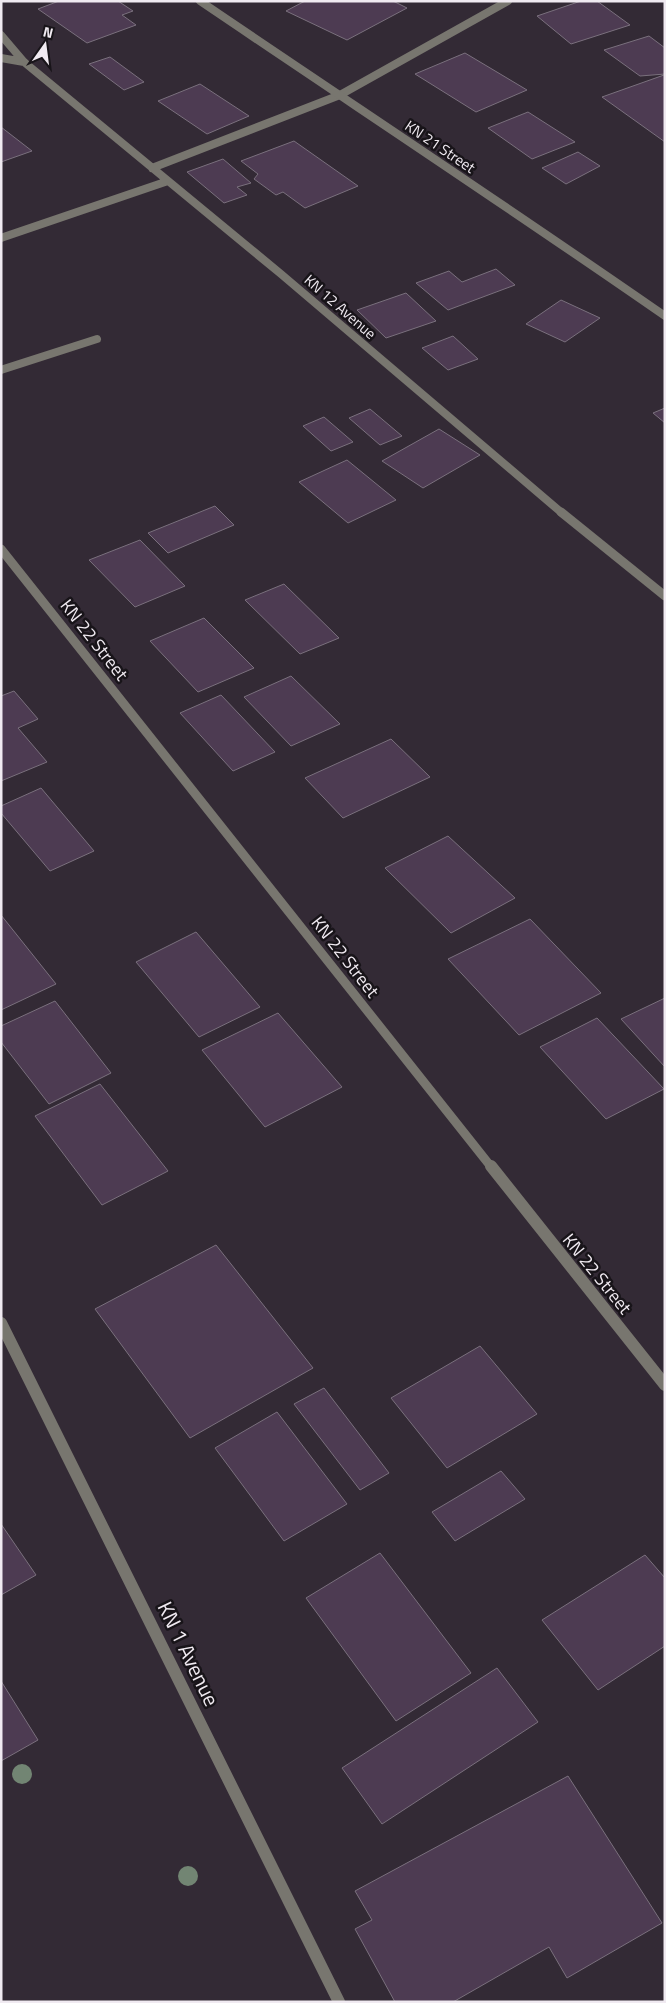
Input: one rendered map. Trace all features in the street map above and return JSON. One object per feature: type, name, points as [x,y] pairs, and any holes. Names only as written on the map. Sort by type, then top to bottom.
[{"type":"street","name":"KN 21 Street","points":[[200,1],[443,166],[536,226],[665,316]]},
{"type":"street","points":[[152,168],[340,95],[508,1]]},
{"type":"street","name":"KN 12 Avenue","points":[[1,35],[24,62],[282,274],[525,483],[665,596]]},
{"type":"street","points":[[1,58],[24,62]]},
{"type":"street","points":[[1,238],[168,181]]},
{"type":"street","points":[[1,370],[97,339]]},
{"type":"street","name":"KN 22 Street","points":[[1,549],[665,1385]]},
{"type":"street","name":"KN 1 Avenue","points":[[1,1323],[339,2002]]},
{"type":"building","points":[[59,1],[118,1],[133,11],[122,15],[136,25],[87,43],[38,9]]},
{"type":"building","points":[[305,1],[393,1],[407,8],[347,40],[286,11]]},
{"type":"building","points":[[581,1],[597,1],[630,25],[571,44],[537,16]]},
{"type":"building","points":[[649,36],[665,48],[665,74],[640,76],[604,50]]},
{"type":"building","points":[[465,53],[527,90],[476,112],[415,74]]},
{"type":"building","points":[[110,57],[144,82],[124,90],[89,64]]},
{"type":"building","points":[[665,76],[665,142],[602,97]]},
{"type":"building","points":[[200,84],[249,116],[207,134],[158,101]]},
{"type":"building","points":[[528,112],[575,142],[532,159],[488,128]]},
{"type":"building","points":[[1,127],[32,151],[1,162]]},
{"type":"building","points":[[294,141],[358,186],[305,208],[283,192],[276,195],[254,179],[258,174],[241,161]]},
{"type":"building","points":[[578,152],[600,166],[566,184],[542,168]]},
{"type":"building","points":[[223,159],[251,183],[237,187],[247,195],[224,203],[187,172]]},
{"type":"building","points":[[496,269],[515,285],[448,310],[416,283],[449,271],[462,282]]},
{"type":"building","points":[[406,293],[436,321],[386,338],[357,310]]},
{"type":"building","points":[[561,300],[600,318],[565,342],[526,324]]},
{"type":"building","points":[[453,336],[478,359],[448,370],[422,348]]},
{"type":"building","points":[[665,408],[665,423],[653,413]]},
{"type":"building","points":[[370,409],[402,436],[380,445],[349,418]]},
{"type":"building","points":[[324,417],[353,442],[331,451],[303,426]]},
{"type":"building","points":[[439,429],[480,455],[423,488],[382,461]]},
{"type":"building","points":[[347,460],[396,500],[348,523],[299,482]]},
{"type":"building","points":[[215,506],[234,525],[168,553],[148,533]]},
{"type":"building","points":[[140,540],[185,586],[135,607],[89,560]]},
{"type":"building","points":[[284,584],[339,638],[300,654],[245,600]]},
{"type":"building","points":[[204,618],[254,668],[198,692],[150,641]]},
{"type":"building","points":[[291,676],[340,724],[291,746],[244,697]]},
{"type":"building","points":[[14,691],[38,719],[18,728],[47,762],[1,781],[1,696]]},
{"type":"building","points":[[221,695],[275,752],[233,771],[180,713]]},
{"type":"building","points":[[391,739],[430,777],[343,818],[305,778]]},
{"type":"building","points":[[41,788],[94,851],[50,871],[1,813],[1,806]]},
{"type":"building","points":[[448,836],[515,898],[451,933],[385,868]]},
{"type":"building","points":[[1,915],[56,984],[1,1010]]},
{"type":"building","points":[[530,919],[601,993],[519,1035],[448,959]]},
{"type":"building","points":[[196,932],[260,1007],[199,1037],[136,962]]},
{"type":"building","points":[[665,998],[665,1067],[621,1019]]},
{"type":"building","points":[[55,1001],[111,1073],[49,1104],[1,1042],[1,1026]]},
{"type":"building","points":[[278,1013],[342,1087],[265,1127],[202,1050]]},
{"type":"building","points":[[597,1018],[664,1089],[606,1119],[540,1047]]},
{"type":"building","points":[[100,1084],[168,1171],[102,1205],[35,1116]]},
{"type":"building","points":[[216,1245],[313,1368],[190,1438],[95,1309]]},
{"type":"building","points":[[480,1346],[537,1414],[447,1468],[391,1398]]},
{"type":"building","points":[[324,1388],[389,1473],[360,1490],[294,1404]]},
{"type":"building","points":[[277,1412],[347,1504],[284,1541],[215,1448]]},
{"type":"building","points":[[501,1471],[525,1499],[455,1541],[432,1512]]},
{"type":"building","points":[[1,1524],[36,1575],[1,1595]]},
{"type":"building","points":[[380,1553],[471,1673],[396,1721],[306,1598]]},
{"type":"building","points":[[645,1555],[665,1578],[665,1646],[598,1690],[542,1620]]},
{"type":"building","points":[[497,1668],[538,1722],[382,1824],[342,1768]]},
{"type":"building","points":[[1,1681],[38,1740],[1,1761]]},
{"type":"building","points":[[568,1776],[662,1923],[567,1978],[549,1947],[453,2002],[395,2002],[355,1929],[372,1920],[355,1891]]}]
